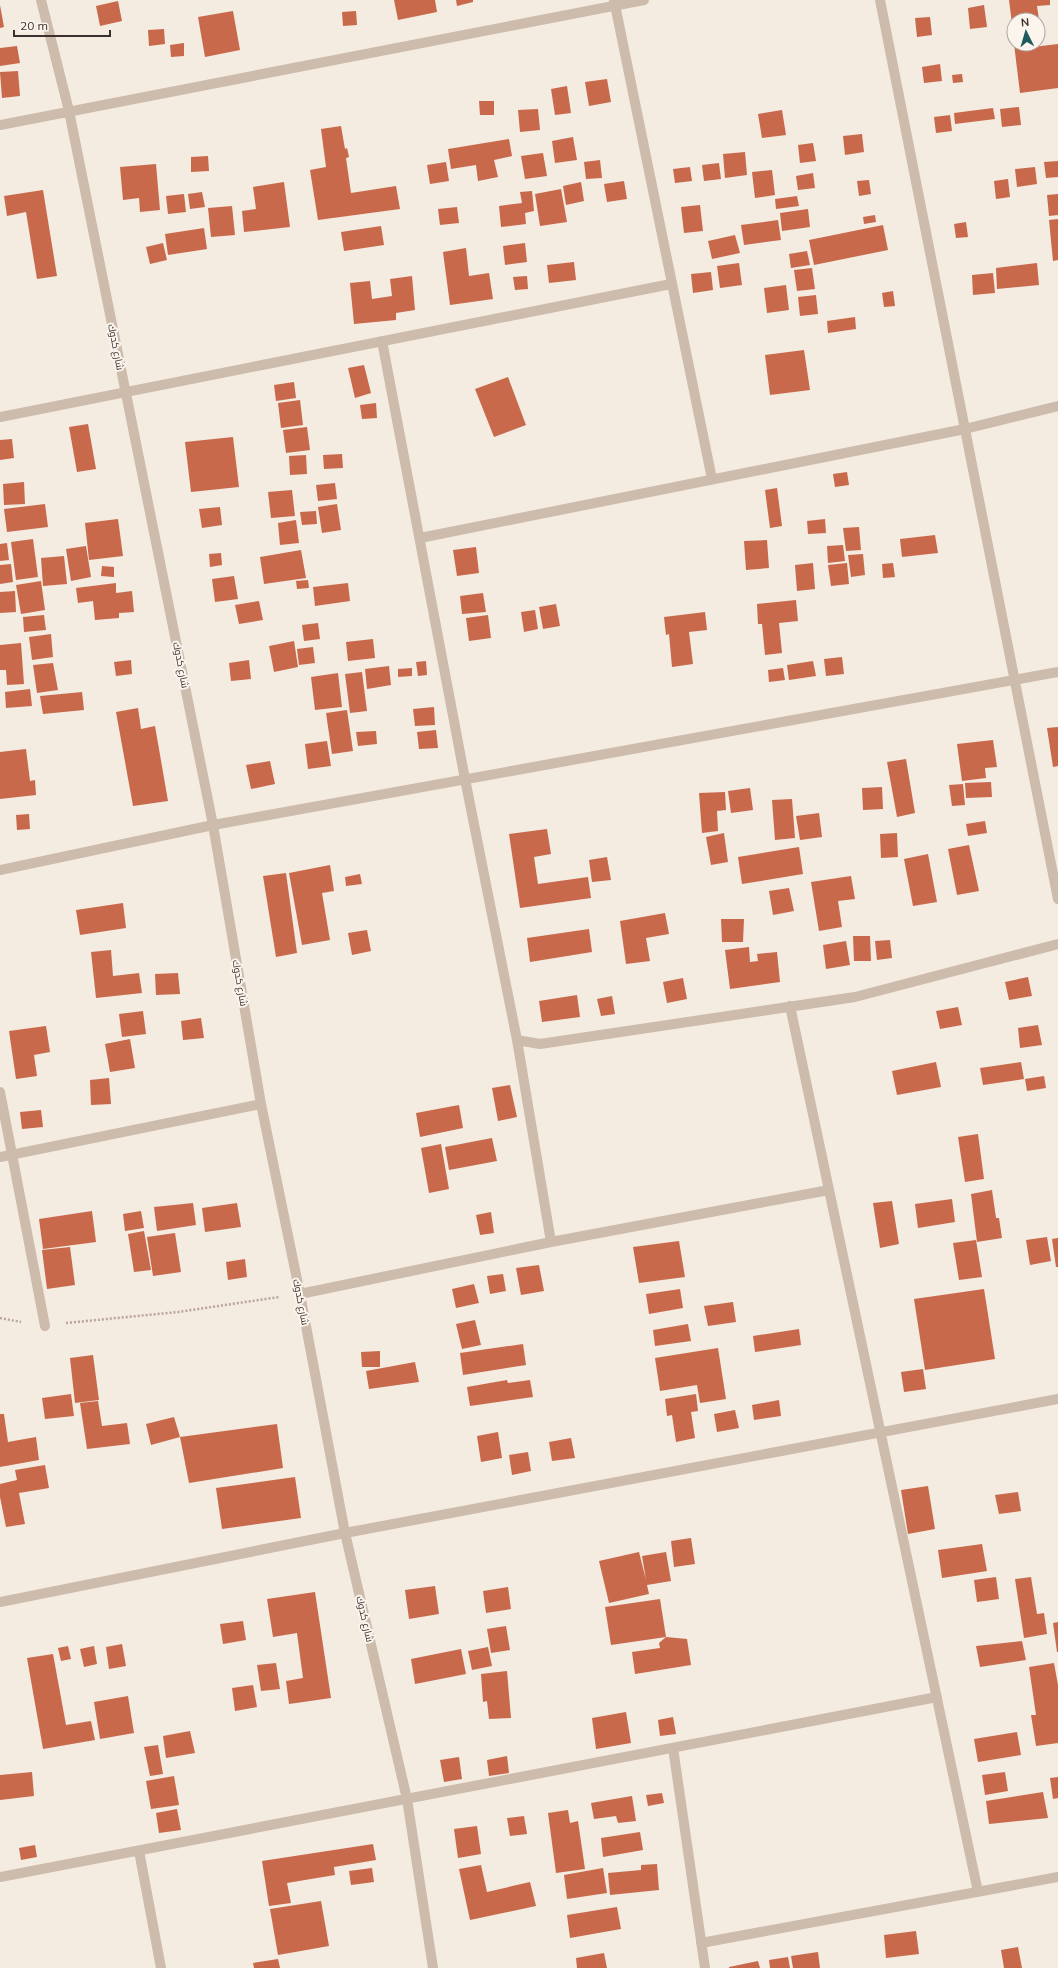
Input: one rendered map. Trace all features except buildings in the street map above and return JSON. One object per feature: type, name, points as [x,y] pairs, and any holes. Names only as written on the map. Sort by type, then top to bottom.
[{"type":"street","name":"شارع كدوك","points":[[41,0],[68,111],[213,825],[261,1104],[300,1294],[345,1533],[407,1799],[433,1968]]},
{"type":"street","points":[[0,125],[614,3],[644,0]]},
{"type":"street","points":[[880,0],[1058,899]]},
{"type":"street","points":[[614,3],[712,479]]},
{"type":"street","points":[[0,417],[671,284]]},
{"type":"street","points":[[382,341],[465,779],[517,1040],[551,1242]]},
{"type":"street","points":[[420,538],[965,429],[1058,406]]},
{"type":"street","points":[[0,870],[213,825],[1058,672]]},
{"type":"street","points":[[517,1040],[540,1044],[855,997],[1058,944]]},
{"type":"street","points":[[790,1006],[978,1892]]},
{"type":"street","points":[[0,1092],[45,1326]]},
{"type":"street","points":[[0,1157],[261,1104]]},
{"type":"street","points":[[300,1294],[551,1242],[829,1190]]},
{"type":"street","points":[[0,1602],[345,1533],[1058,1399]]},
{"type":"street","points":[[0,1877],[937,1697]]},
{"type":"street","points":[[673,1748],[705,1968]]},
{"type":"street","points":[[139,1851],[161,1968]]},
{"type":"street","points":[[701,1943],[1058,1877]]},
{"type":"path","points":[[0,1318],[45,1326],[178,1312],[300,1294]]}]
